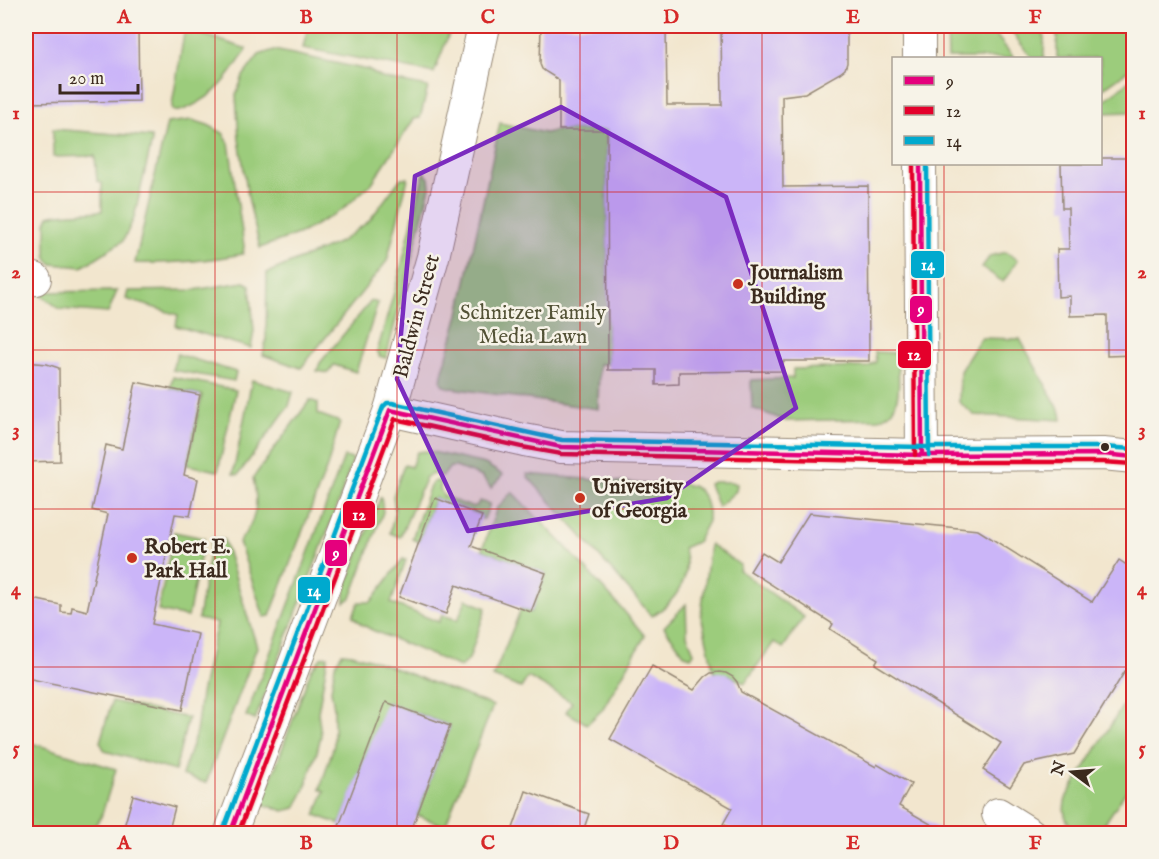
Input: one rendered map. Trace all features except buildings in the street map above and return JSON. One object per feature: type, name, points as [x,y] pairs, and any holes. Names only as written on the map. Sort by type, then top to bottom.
[{"type":"street","name":"Baldwin Street","points":[[230,834],[390,410],[433,257],[484,26]]},
{"type":"street","points":[[919,26],[920,57]]},
{"type":"street","points":[[920,165],[922,455]]},
{"type":"street","points":[[390,410],[561,447],[922,455],[1103,454],[1134,457]]},
{"type":"street","points":[[998,814],[1030,834]]},
{"type":"highlighted area","points":[[561,107],[726,197],[796,408],[667,498],[468,531],[397,379],[415,176]]},
{"type":"green space","points":[[308,26],[452,26],[434,73],[303,48]]},
{"type":"green space","points":[[947,26],[989,26],[1013,57],[948,57]]},
{"type":"green space","points":[[1007,26],[1044,26],[1044,57],[1031,57]]},
{"type":"green space","points":[[1057,26],[1133,26],[1133,67],[1102,89],[1102,57],[1057,57]]},
{"type":"green space","points":[[189,30],[247,49],[229,75],[209,96],[181,111],[174,111],[172,105],[184,34]]},
{"type":"green space","points":[[274,50],[368,70],[382,78],[428,87],[420,118],[414,119],[372,183],[342,210],[303,232],[260,248],[249,202],[239,139],[236,95],[243,76],[259,55]]},
{"type":"green space","points":[[1133,78],[1133,112],[1102,113],[1102,102]]},
{"type":"green space","points":[[192,120],[223,133],[229,143],[244,246],[243,254],[189,262],[135,263],[167,123]]},
{"type":"green space","name":"Schnitzer Family Media Lawn","points":[[500,123],[545,133],[559,130],[607,130],[608,364],[599,364],[598,409],[451,388],[444,386],[441,382],[459,314]]},
{"type":"green space","points":[[53,129],[151,137],[152,141],[134,218],[123,241],[82,267],[52,264],[48,260],[46,223],[49,216],[57,214],[102,211],[102,183],[97,181],[95,156],[53,157]]},
{"type":"green space","points":[[424,172],[429,178],[430,187],[386,358],[379,356],[377,352],[401,268]]},
{"type":"green space","points":[[401,178],[408,178],[387,261],[301,368],[263,355],[266,340],[267,273],[340,242],[369,221]]},
{"type":"green space","points":[[1006,252],[1018,260],[1003,282],[982,267],[990,256]]},
{"type":"green space","points":[[244,282],[250,285],[254,331],[251,348],[176,326],[178,315],[126,299],[128,291],[194,290]]},
{"type":"green space","points":[[117,291],[108,313],[60,309],[37,292]]},
{"type":"green space","points":[[371,301],[378,303],[356,372],[334,365],[328,373],[317,371],[320,363]]},
{"type":"green space","points":[[981,338],[1020,339],[1061,413],[1062,420],[974,415],[959,402],[960,371]]},
{"type":"green space","points":[[875,352],[897,353],[897,398],[890,413],[880,419],[786,421],[752,408],[751,380],[793,378],[793,369],[868,367],[876,362]]},
{"type":"green space","points":[[177,354],[236,372],[234,381],[172,370]]},
{"type":"green space","points":[[173,377],[236,390],[218,471],[187,465],[202,395],[170,388]]},
{"type":"green space","points":[[252,380],[293,392],[289,406],[238,475],[233,474]]},
{"type":"green space","points":[[310,400],[318,403],[318,414],[340,422],[327,467],[270,616],[264,617],[239,542],[250,526],[255,512],[256,497],[253,478]]},
{"type":"green space","points":[[428,451],[485,464],[503,475],[491,488],[482,477],[456,467],[450,467],[443,476],[432,474],[426,477],[400,537],[390,533],[395,510],[393,496],[404,465],[411,467],[417,452]]},
{"type":"green space","points":[[344,457],[353,459],[339,501],[255,720],[246,716]]},
{"type":"green space","points":[[527,474],[642,484],[684,484],[699,490],[705,499],[708,521],[697,542],[683,548],[686,569],[684,579],[675,596],[652,616]]},
{"type":"green space","points":[[433,482],[441,483],[440,489],[443,496],[471,507],[476,506],[480,501],[490,504],[484,519],[481,519],[481,515],[435,498],[419,542],[412,539],[429,488]]},
{"type":"green space","points":[[713,482],[737,484],[736,491],[718,507],[709,484]]},
{"type":"green space","points":[[512,492],[565,546],[645,636],[602,710],[587,724],[566,712],[572,702],[528,677],[521,688],[493,677],[521,609],[531,612],[546,573],[482,550],[497,508]]},
{"type":"green space","points":[[381,496],[383,512],[351,598],[345,602],[345,589]]},
{"type":"green space","points":[[174,532],[204,538],[188,617],[158,611]]},
{"type":"green space","points":[[212,538],[224,540],[257,647],[206,783],[182,775],[196,733],[201,694],[217,623],[198,619]]},
{"type":"green space","points":[[710,544],[740,565],[739,570],[804,617],[783,648],[774,642],[745,683],[729,675],[714,673],[701,615]]},
{"type":"green space","points":[[403,559],[406,560],[391,603],[439,622],[442,615],[458,620],[466,599],[486,608],[469,659],[460,667],[372,630],[353,616],[359,602],[371,602]]},
{"type":"green space","points":[[686,604],[687,635],[694,653],[691,657],[685,655],[664,627]]},
{"type":"green space","points":[[342,653],[376,661],[493,706],[445,826],[417,815],[450,726],[387,702],[340,824],[315,815],[325,791],[320,789],[334,745],[334,708],[331,690],[335,665]]},
{"type":"green space","points":[[328,656],[318,712],[321,735],[304,791],[295,808],[284,811],[262,804],[311,670],[322,657]]},
{"type":"green space","points":[[1128,700],[1127,716],[1133,725],[1133,781],[1103,826],[1094,831],[1079,831],[1067,821],[1064,805],[1067,796]]},
{"type":"green space","points":[[112,701],[188,718],[175,771],[105,751],[100,742]]},
{"type":"green space","points":[[28,742],[116,769],[101,817],[89,833],[26,832],[26,749]]},
{"type":"transit line","name":"12","points":[[913,165],[915,455]]},
{"type":"transit line","name":"9","points":[[920,165],[922,455]]},
{"type":"transit line","name":"14","points":[[927,165],[929,455]]},
{"type":"transit line","name":"14","points":[[223,831],[383,407],[387,403],[562,440],[1134,449]]},
{"type":"transit line","name":"9","points":[[230,834],[390,410],[561,447],[922,455],[1103,454],[1134,457]]},
{"type":"transit line","name":"12","points":[[238,834],[395,419],[561,454],[1133,464]]},
{"type":"place","name":"Journalism Building","points":[[738,284]]},
{"type":"place","name":"University of Georgia","points":[[580,498]]},
{"type":"place","name":"Robert E. Park Hall","points":[[132,558]]}]
